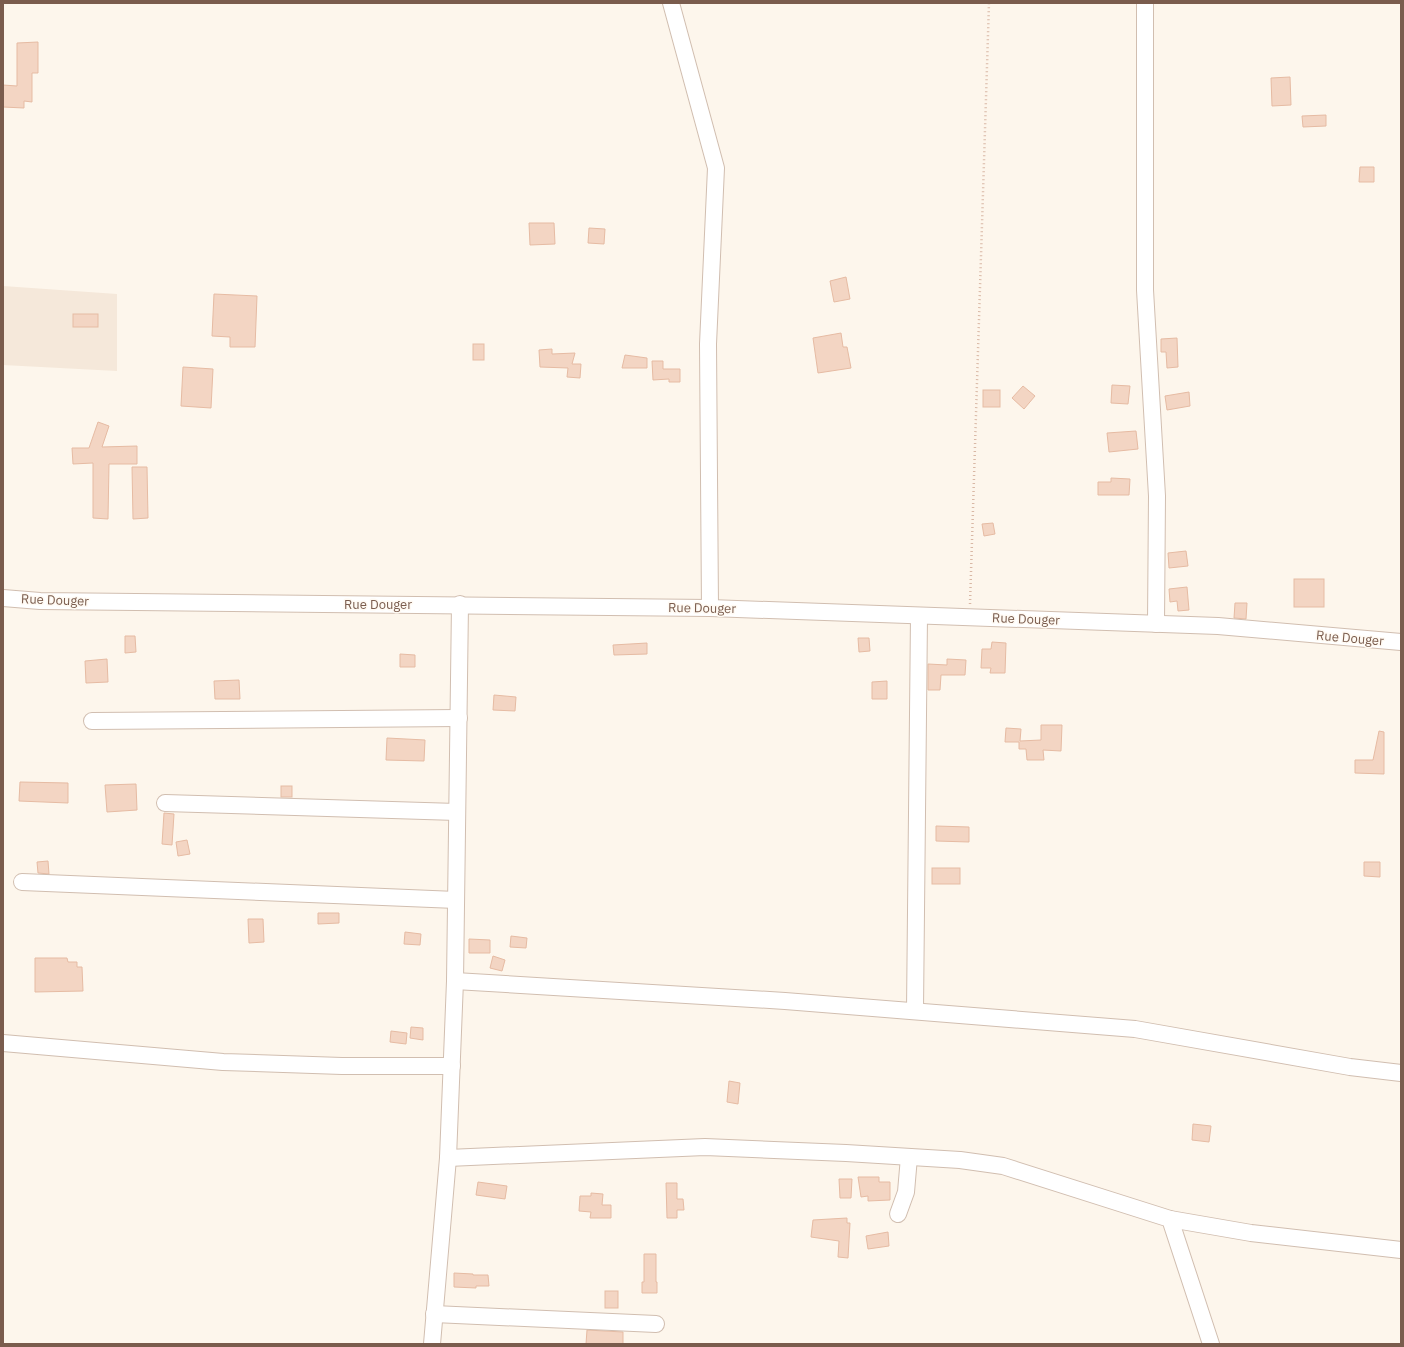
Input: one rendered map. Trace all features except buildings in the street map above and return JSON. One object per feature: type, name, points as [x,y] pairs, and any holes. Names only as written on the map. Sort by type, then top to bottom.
[{"type":"street","points":[[671,3],[716,168],[708,344],[710,608]]},
{"type":"street","points":[[1145,3],[1145,290],[1157,496],[1156,624]]},
{"type":"street","name":"Rue Douger","points":[[3,598],[40,601],[460,604],[710,608],[1218,626],[1401,642]]},
{"type":"street","points":[[432,1344],[448,1158],[452,1066],[455,981],[460,604]]},
{"type":"street","points":[[916,1010],[919,616]]},
{"type":"street","points":[[92,721],[459,718]]},
{"type":"street","points":[[165,802],[457,812]]},
{"type":"street","points":[[22,882],[456,900]]},
{"type":"street","points":[[455,981],[785,1000],[1135,1029],[1350,1067],[1401,1073]]},
{"type":"street","points":[[3,1042],[223,1062],[342,1066],[452,1066]]},
{"type":"street","points":[[448,1158],[705,1147],[960,1160],[1003,1166],[1170,1219],[1251,1233],[1401,1250]]},
{"type":"street","points":[[898,1214],[906,1192],[910,1157]]},
{"type":"street","points":[[1170,1219],[1210,1344]]},
{"type":"street","points":[[434,1314],[656,1324]]},
{"type":"path","points":[[970,617],[989,3]]},
{"type":"shaded area","points":[[3,286],[117,294],[117,371],[3,365]]}]
